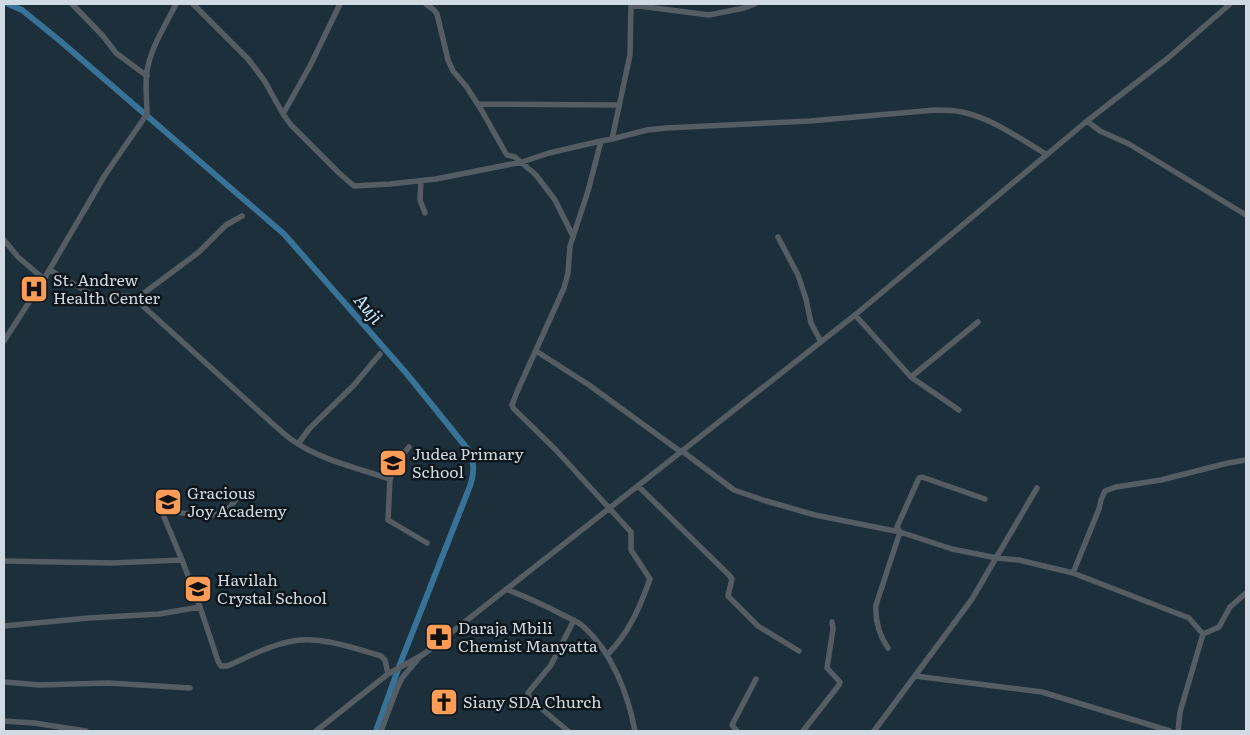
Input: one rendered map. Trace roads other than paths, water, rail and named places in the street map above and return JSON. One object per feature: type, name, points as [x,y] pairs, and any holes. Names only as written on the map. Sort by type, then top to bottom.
[{"type":"street","points":[[72,4],[103,36],[116,53],[147,76]]},
{"type":"street","points":[[4,341],[50,270],[105,175],[147,114],[145,96],[152,52],[176,4]]},
{"type":"street","points":[[193,4],[248,59],[264,80],[283,114],[296,131],[339,174],[354,186],[421,181],[522,162],[549,153],[647,130],[810,121],[935,110],[964,112],[982,119],[1046,154]]},
{"type":"street","points":[[283,114],[310,66],[340,4]]},
{"type":"street","points":[[426,4],[437,14],[442,41],[453,71],[478,104],[507,155],[516,157],[545,186],[573,236]]},
{"type":"street","points":[[612,139],[630,55],[631,4],[709,15],[755,4]]},
{"type":"street","points":[[316,731],[390,673],[419,657],[855,315],[1046,154],[1168,58],[1230,4]]},
{"type":"street","points":[[478,104],[619,105]]},
{"type":"street","points":[[1087,121],[1100,131],[1129,144],[1246,215]]},
{"type":"street","points":[[600,141],[588,191],[570,246],[568,273],[564,288],[514,399],[514,409],[555,449],[631,532],[631,550],[650,579],[639,611],[620,642],[607,655]]},
{"type":"street","points":[[421,181],[420,200],[426,214]]},
{"type":"street","points":[[136,300],[198,252],[226,225],[242,216]]},
{"type":"street","points":[[778,237],[798,275],[811,323],[821,342]]},
{"type":"street","points":[[4,240],[18,257],[44,279]]},
{"type":"street","points":[[50,270],[103,301],[109,301],[121,296],[130,296],[298,444],[333,460],[390,479]]},
{"type":"street","points":[[855,315],[911,377],[959,410]]},
{"type":"street","points":[[911,377],[978,322]]},
{"type":"street","points":[[536,351],[589,385],[734,490],[815,515],[900,532],[952,549],[997,558],[1019,560],[1073,573],[1189,618],[1203,634]]},
{"type":"street","points":[[298,444],[309,428],[354,385],[380,354]]},
{"type":"street","points":[[409,447],[400,458],[390,479],[388,520],[427,543]]},
{"type":"street","points":[[1073,573],[1105,492],[1116,487],[1161,480],[1246,460]]},
{"type":"street","points":[[888,648],[880,635],[876,617],[876,605],[900,532],[898,527],[900,520],[919,478],[922,477],[985,499]]},
{"type":"street","points":[[638,486],[729,575],[732,579],[728,596],[758,626],[798,650]]},
{"type":"street","points":[[874,731],[972,599],[1037,488]]},
{"type":"street","points":[[240,494],[229,508],[223,512],[202,515],[168,511],[165,512],[164,517],[221,666],[227,666],[274,646],[292,641],[308,640],[341,645],[381,656],[385,660],[390,673]]},
{"type":"street","points":[[4,561],[112,563],[182,560]]},
{"type":"street","points":[[506,589],[533,600],[583,626],[607,655],[630,708],[635,731]]},
{"type":"street","points":[[1178,731],[1180,712],[1203,634],[1218,627],[1230,607],[1246,593]]},
{"type":"street","points":[[4,626],[160,614],[200,607]]},
{"type":"street","points":[[568,731],[530,699],[528,693],[551,665],[574,620]]},
{"type":"street","points":[[803,731],[839,685],[838,680],[827,668],[833,629],[832,622]]},
{"type":"street","points":[[381,731],[402,678],[419,657]]},
{"type":"street","points":[[915,676],[1042,692],[1170,731]]},
{"type":"street","points":[[737,731],[732,725],[756,679]]},
{"type":"street","points":[[4,682],[40,685],[108,683],[190,688]]},
{"type":"street","points":[[4,721],[34,722],[86,731]]},
{"type":"waterway","name":"Auji","points":[[8,4],[22,10],[59,40],[284,234],[407,374],[470,452],[473,461],[470,486],[400,664],[376,731]]},
{"type":"place","name":"St. Andrew Health Center","points":[[34,289]]},
{"type":"place","name":"Judea Primary School","points":[[393,463]]},
{"type":"place","name":"Gracious Joy Academy","points":[[168,502]]},
{"type":"place","name":"Havilah Crystal School","points":[[198,589]]},
{"type":"place","name":"Daraja Mbili Chemist Manyatta","points":[[439,637]]},
{"type":"place","name":"Siany SDA Church","points":[[444,702]]}]
